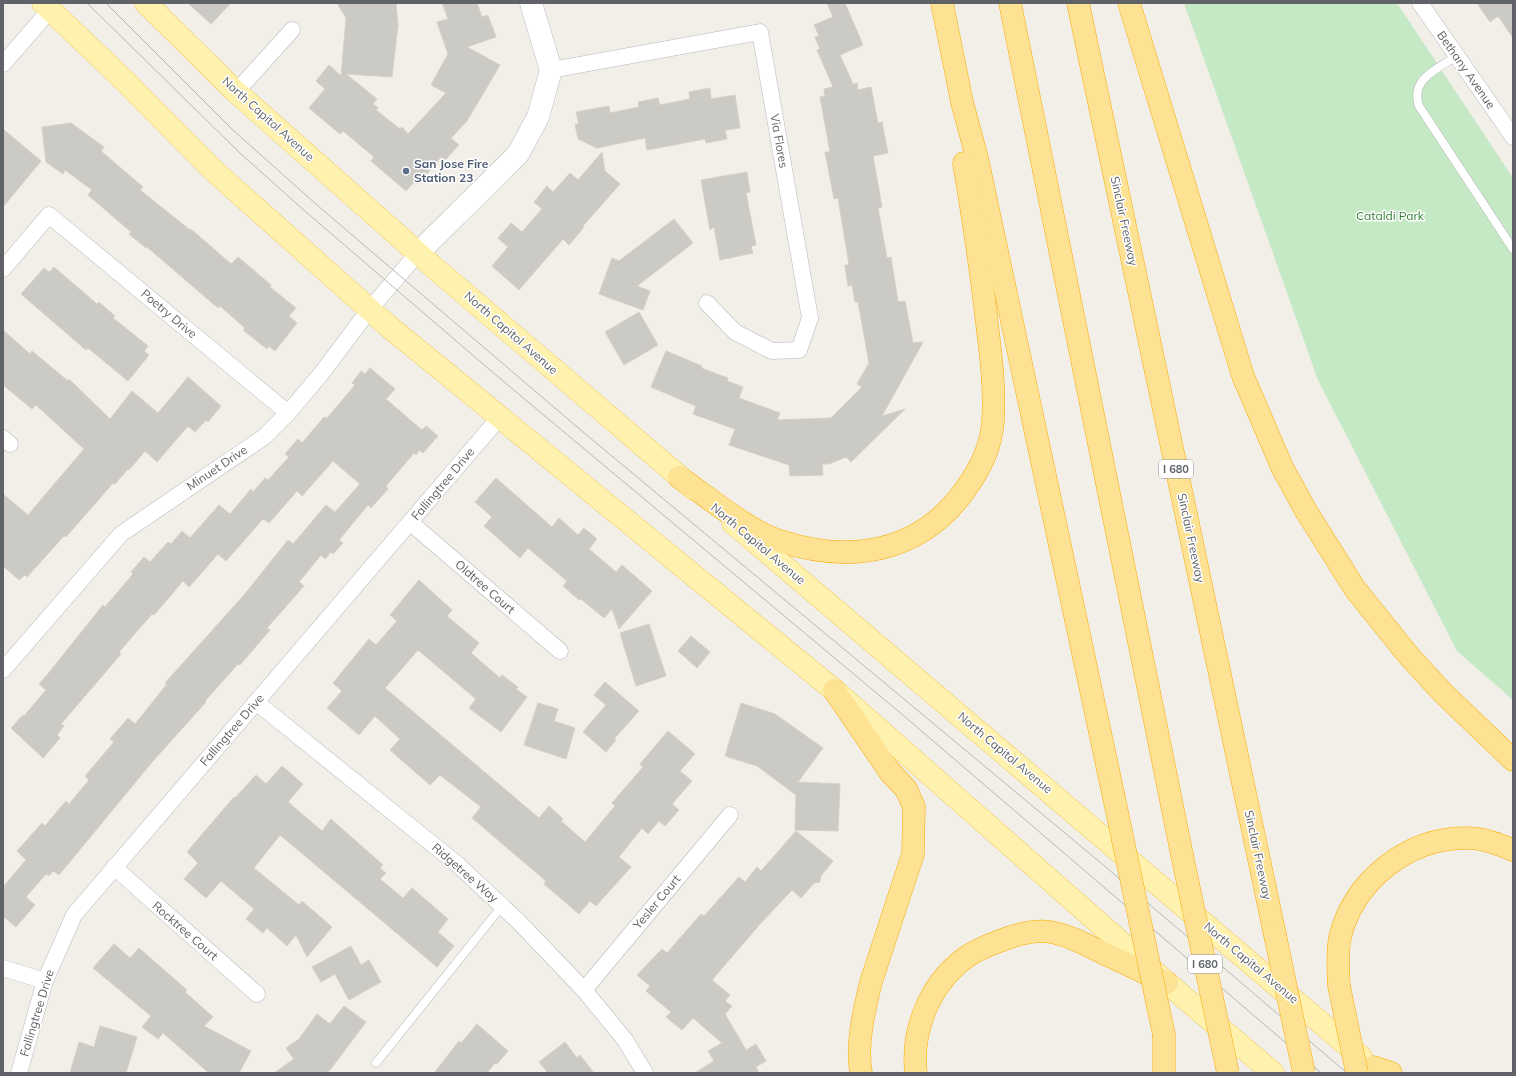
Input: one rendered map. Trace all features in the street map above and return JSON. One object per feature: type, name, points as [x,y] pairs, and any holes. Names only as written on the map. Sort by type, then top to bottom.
[{"type":"highway","points":[[942,3],[962,102],[977,158],[1114,793],[1164,1035],[1164,1073]]},
{"type":"highway","name":"I 680","points":[[1010,3],[1182,855],[1228,1073]]},
{"type":"highway","name":"Sinclair Freeway","points":[[1078,3],[1304,1073]]},
{"type":"highway","points":[[1129,3],[1243,376],[1282,467],[1330,552],[1355,589],[1414,662],[1443,693],[1513,760]]},
{"type":"highway","points":[[679,477],[759,532],[788,543],[850,553],[874,551],[900,542],[924,531],[944,515],[961,496],[976,474],[988,449],[993,421],[993,393],[982,275],[964,158],[962,102]]},
{"type":"highway","points":[[834,690],[890,772],[906,789],[914,807],[913,854],[871,982],[862,1025],[860,1048],[861,1073]]},
{"type":"highway","points":[[1375,1072],[1339,986],[1338,962],[1340,938],[1347,916],[1358,895],[1375,876],[1395,860],[1418,847],[1443,840],[1467,838],[1491,842],[1513,850]]},
{"type":"highway","points":[[916,1073],[914,1059],[917,1034],[924,1012],[935,992],[949,973],[965,958],[982,948],[1004,939],[1024,933],[1050,932],[1073,938],[1167,983]]},
{"type":"main road","name":"North Capitol Avenue","points":[[146,3],[236,92],[418,253],[1375,1072]]},
{"type":"main road","points":[[47,6],[125,81],[213,170],[369,310],[499,418],[834,690],[1167,983],[1273,1073]]},
{"type":"street","points":[[418,253],[518,154],[538,117],[551,70],[531,3]]},
{"type":"street","name":"Bethany Avenue","points":[[1420,3],[1513,137]]},
{"type":"street","points":[[4,61],[47,6]]},
{"type":"street","points":[[236,92],[292,30]]},
{"type":"street","name":"Via Flores","points":[[551,70],[760,32],[810,318],[799,350],[772,351],[735,332],[707,303]]},
{"type":"street","name":"Poetry Drive","points":[[3,269],[49,215],[288,414]]},
{"type":"street","name":"Minuet Drive","points":[[3,670],[121,534],[264,436],[288,414],[369,310],[418,253]]},
{"type":"street","name":"Fallingtree Drive","points":[[19,1073],[45,981],[74,915],[411,523],[499,418]]},
{"type":"street","name":"Oldtree Court","points":[[411,523],[560,651]]},
{"type":"street","name":"Ridgetree Way","points":[[256,702],[457,864],[502,906],[584,990],[625,1040],[645,1073]]},
{"type":"street","name":"Yesler Court","points":[[584,990],[730,815]]},
{"type":"street","name":"Rocktree Court","points":[[114,867],[257,994]]},
{"type":"street","points":[[3,968],[45,981]]},
{"type":"lane","points":[[1457,56],[1428,75],[1420,83],[1416,98],[1419,106],[1513,249]]},
{"type":"lane","points":[[376,1063],[502,906]]},
{"type":"green space","name":"Cataldi Park","points":[[1184,3],[1397,3],[1513,178],[1513,700],[1457,651],[1318,380]]},
{"type":"building","points":[[188,3],[231,3],[211,24]]},
{"type":"building","points":[[337,3],[396,3],[398,25],[392,77],[346,74],[377,99],[373,104],[378,108],[376,110],[400,129],[402,127],[408,134],[446,93],[431,85],[448,54],[437,22],[448,19],[442,3],[477,3],[482,17],[488,15],[496,37],[467,47],[500,65],[467,121],[451,138],[459,145],[445,160],[441,157],[418,184],[415,181],[406,191],[371,161],[374,157],[343,131],[340,134],[309,108],[325,89],[316,81],[329,65],[341,76],[346,18]]},
{"type":"building","points":[[827,3],[845,3],[863,45],[840,55],[853,84],[857,83],[858,90],[871,87],[878,123],[882,122],[888,153],[873,156],[882,207],[878,208],[887,258],[891,257],[898,302],[905,301],[913,343],[923,342],[882,416],[905,409],[851,462],[846,457],[829,464],[822,464],[823,475],[790,476],[789,465],[729,445],[735,429],[693,414],[696,406],[651,387],[666,351],[702,366],[701,368],[728,378],[727,381],[743,387],[739,398],[780,413],[777,420],[831,418],[862,387],[857,384],[869,363],[858,302],[855,302],[852,285],[848,286],[845,265],[849,265],[838,198],[834,199],[825,152],[830,152],[820,97],[825,96],[824,89],[833,87],[817,50],[820,49],[815,37],[819,36],[814,25],[833,17]]},
{"type":"building","points":[[1477,3],[1513,3],[1513,38],[1498,16],[1490,22]]},
{"type":"building","points":[[710,88],[711,99],[735,95],[740,128],[725,130],[727,139],[706,143],[705,139],[647,150],[645,138],[597,148],[578,139],[575,124],[579,124],[576,112],[609,106],[610,113],[639,107],[638,102],[658,98],[660,105],[690,99],[689,92]]},
{"type":"building","points":[[71,123],[104,147],[101,151],[143,187],[140,190],[190,230],[191,229],[231,264],[238,257],[271,285],[270,287],[296,308],[289,316],[297,323],[275,351],[269,346],[267,349],[243,330],[245,328],[220,306],[218,308],[147,247],[146,248],[129,234],[131,232],[88,195],[92,190],[65,170],[63,174],[46,162],[42,127]]},
{"type":"building","points":[[3,129],[41,161],[3,207]]},
{"type":"building","points":[[602,152],[605,171],[620,184],[583,226],[584,227],[569,245],[563,239],[519,290],[492,266],[508,247],[498,238],[511,223],[522,232],[542,209],[534,202],[547,186],[553,192],[570,173],[578,180]]},
{"type":"building","points":[[747,172],[750,192],[746,193],[756,245],[751,246],[753,253],[720,260],[714,227],[710,230],[701,180]]},
{"type":"building","points":[[674,219],[693,243],[637,286],[650,291],[643,310],[599,294],[612,258],[619,261]]},
{"type":"building","points":[[54,267],[97,304],[99,302],[115,316],[113,318],[148,346],[144,351],[149,355],[128,381],[88,348],[86,350],[21,294],[44,268],[49,272]]},
{"type":"building","points":[[639,312],[658,345],[624,365],[605,332]]},
{"type":"building","points":[[3,330],[30,354],[32,351],[68,381],[69,379],[110,419],[132,391],[158,413],[188,377],[221,406],[208,422],[206,420],[195,432],[188,426],[157,462],[145,451],[115,484],[113,483],[66,537],[64,536],[27,577],[25,575],[19,580],[3,566],[3,494],[28,515],[84,449],[36,405],[32,409],[3,385]]},
{"type":"building","points":[[370,368],[395,389],[386,399],[422,430],[426,426],[438,436],[423,453],[419,450],[416,455],[414,453],[386,486],[388,489],[371,508],[368,505],[339,540],[343,543],[333,554],[331,552],[325,559],[321,555],[299,582],[304,586],[267,628],[270,630],[240,665],[238,664],[153,761],[59,875],[53,871],[49,876],[46,874],[26,897],[35,905],[16,927],[3,916],[3,887],[26,860],[17,851],[42,823],[45,826],[66,801],[69,804],[89,780],[85,776],[114,742],[110,739],[128,718],[135,724],[167,684],[165,683],[244,595],[288,540],[293,544],[326,505],[335,512],[360,484],[333,461],[302,496],[297,491],[269,523],[263,519],[226,561],[218,554],[189,587],[183,581],[154,615],[152,614],[119,652],[121,654],[61,724],[64,726],[57,735],[60,738],[43,758],[11,728],[23,715],[24,716],[46,690],[39,684],[103,605],[105,607],[133,574],[131,572],[144,557],[150,562],[168,542],[171,544],[182,531],[190,538],[219,505],[230,514],[251,489],[253,492],[265,478],[268,480],[289,457],[285,454],[298,439],[302,443],[324,417],[327,418],[355,385],[352,383],[361,371],[365,374]]},
{"type":"building","points":[[496,478],[552,527],[559,518],[578,535],[584,528],[597,539],[589,549],[616,572],[622,565],[652,591],[619,629],[612,609],[604,618],[563,586],[567,581],[528,548],[520,558],[484,526],[492,517],[475,502]]},
{"type":"building","points":[[419,580],[452,610],[447,616],[479,643],[471,653],[500,678],[502,675],[518,687],[516,689],[527,697],[501,732],[469,708],[476,699],[418,650],[385,688],[539,818],[549,806],[563,819],[561,821],[585,842],[615,806],[612,803],[643,767],[640,764],[668,731],[695,754],[680,771],[692,781],[672,804],[679,810],[665,826],[659,821],[648,834],[642,828],[619,857],[631,867],[596,906],[590,901],[579,914],[544,884],[546,881],[472,818],[481,807],[440,775],[430,785],[390,750],[400,739],[375,716],[359,735],[327,708],[342,691],[333,683],[369,639],[376,645],[397,621],[390,615]]},
{"type":"building","points":[[649,624],[666,676],[636,686],[620,633]]},
{"type":"building","points":[[691,636],[710,652],[697,668],[678,651]]},
{"type":"building","points":[[605,682],[639,711],[614,739],[616,740],[606,752],[583,732],[606,705],[594,695]]},
{"type":"building","points":[[538,703],[558,709],[554,721],[575,728],[566,759],[524,745]]},
{"type":"building","points":[[741,703],[775,714],[823,748],[798,782],[840,784],[838,831],[795,830],[796,795],[757,766],[725,756]]},
{"type":"building","points":[[282,766],[303,784],[288,802],[322,831],[331,819],[383,865],[380,868],[386,873],[380,879],[403,898],[412,888],[448,919],[438,932],[454,946],[437,967],[280,835],[254,868],[299,905],[302,901],[332,927],[307,957],[296,935],[287,946],[267,928],[263,933],[246,919],[254,909],[221,881],[206,898],[184,879],[198,863],[187,852],[234,797],[235,798],[256,775],[266,784]]},
{"type":"building","points":[[796,831],[833,861],[821,876],[820,882],[814,883],[801,898],[792,890],[760,924],[712,980],[730,995],[725,1001],[732,1006],[725,1014],[746,1050],[756,1044],[766,1061],[756,1067],[759,1073],[695,1073],[714,1061],[708,1051],[722,1043],[693,1018],[682,1030],[666,1017],[671,1012],[646,991],[650,986],[637,975],[662,949],[667,953],[701,914],[704,916],[739,877],[745,882],[757,867],[761,871]]},
{"type":"building","points":[[114,944],[130,958],[139,948],[187,990],[185,992],[213,1017],[204,1026],[251,1051],[239,1073],[209,1073],[163,1033],[158,1039],[142,1027],[151,1016],[93,968]]},
{"type":"building","points":[[351,946],[361,965],[369,960],[381,982],[349,1000],[335,974],[321,982],[312,967]]},
{"type":"building","points":[[344,1006],[366,1022],[330,1070],[326,1073],[274,1073],[294,1059],[286,1048],[299,1039],[317,1014],[330,1024]]},
{"type":"building","points":[[477,1024],[508,1051],[497,1064],[495,1063],[487,1073],[434,1073],[459,1041],[461,1043]]},
{"type":"building","points":[[100,1026],[137,1037],[126,1073],[70,1073],[79,1042],[94,1047]]},
{"type":"building","points":[[565,1042],[577,1058],[580,1055],[594,1073],[548,1073],[539,1062]]},
{"type":"tram line","points":[[87,3],[241,154],[306,212],[497,376],[904,716],[1321,1073]]},
{"type":"tram line","points":[[106,3],[234,131],[317,205],[583,432],[1101,863],[1347,1073]]},
{"type":"place","name":"San Jose Fire Station 23","points":[[406,171]]}]
